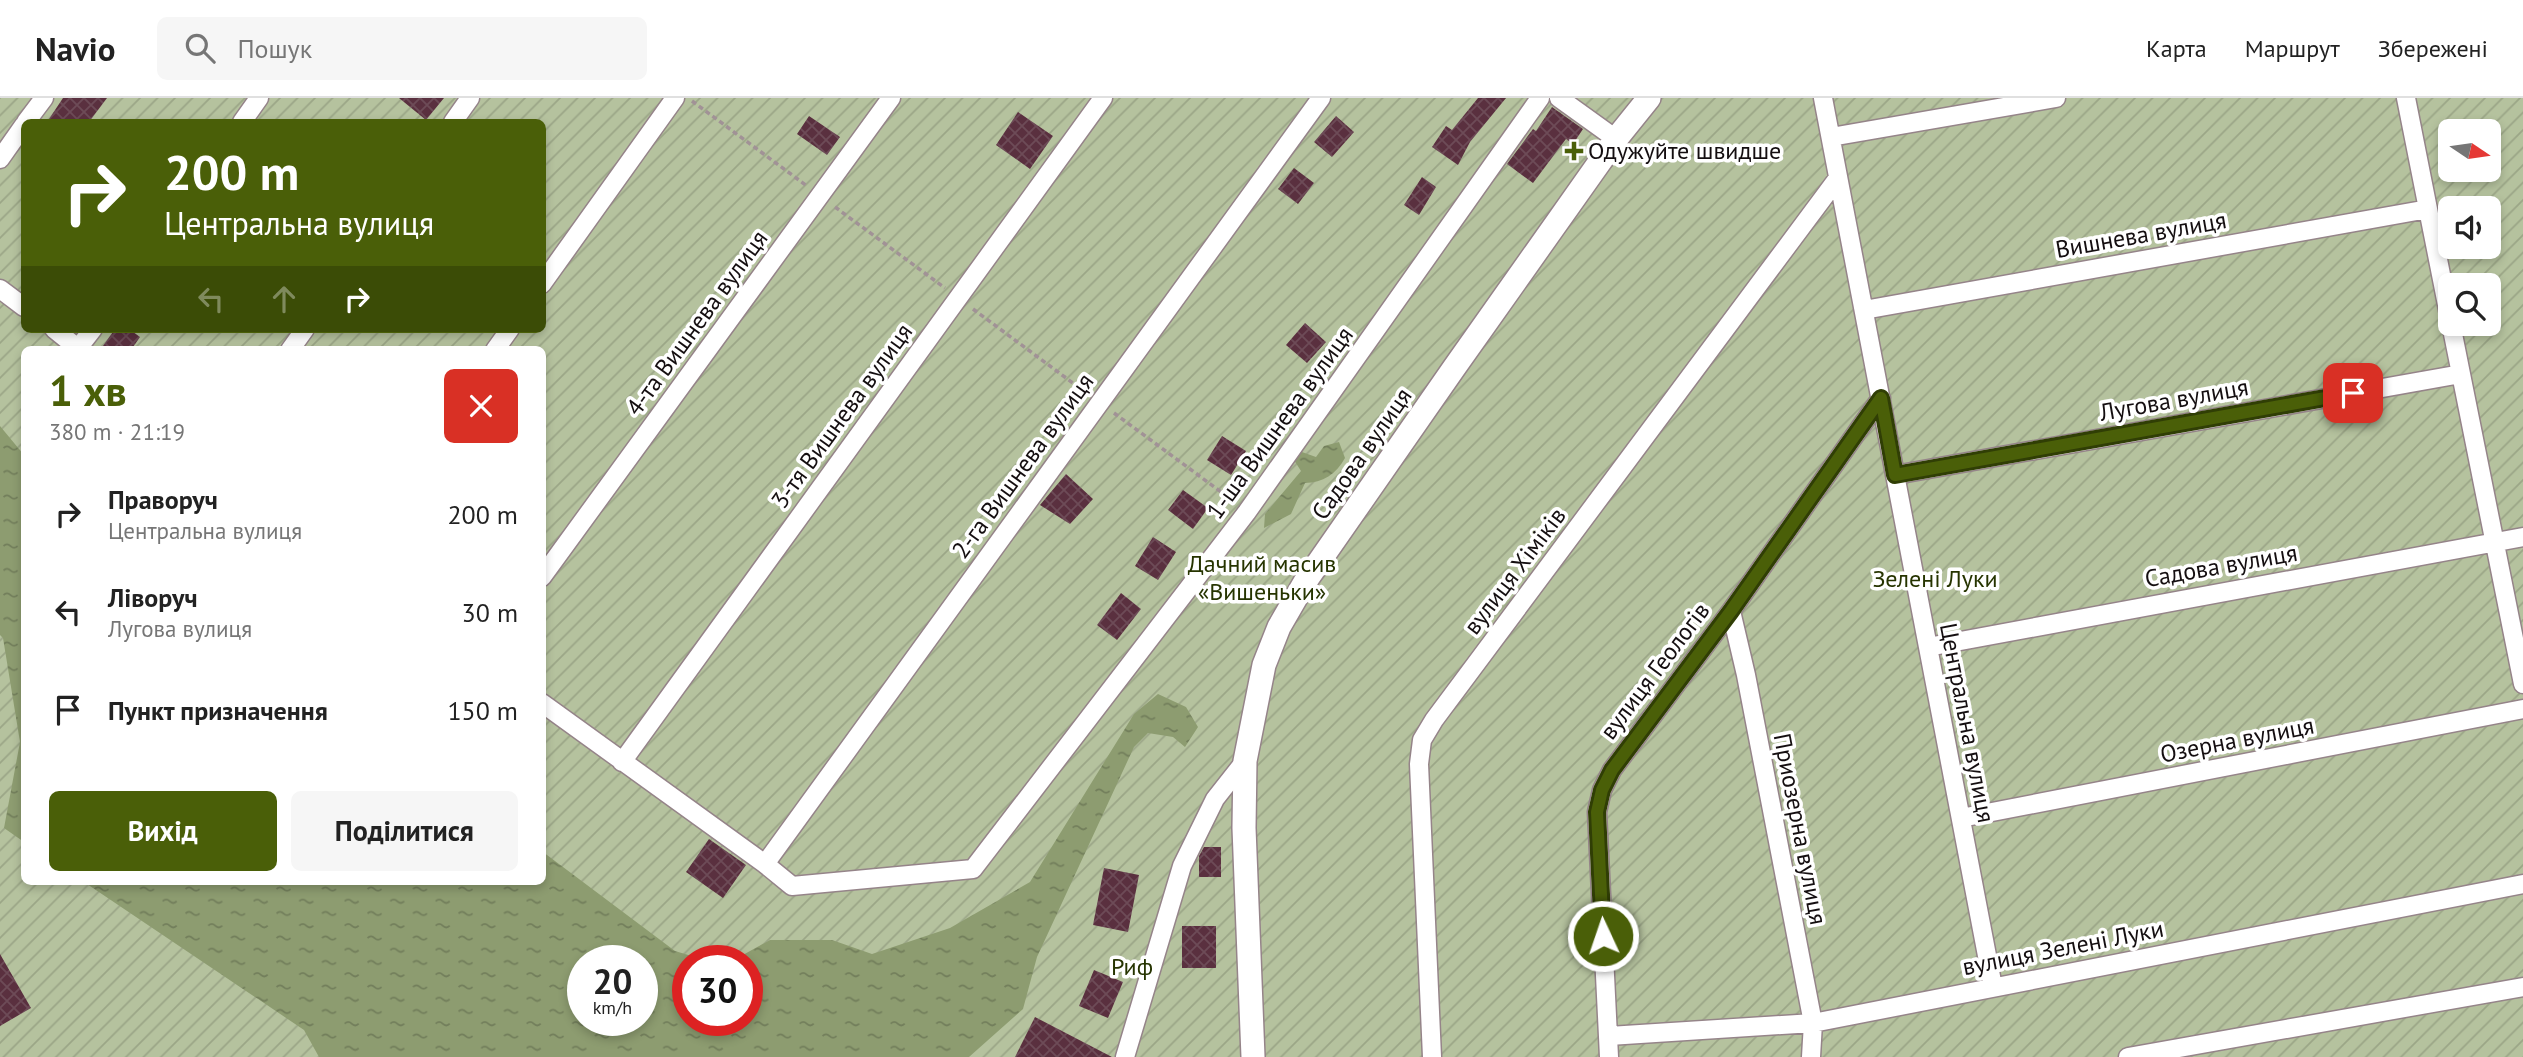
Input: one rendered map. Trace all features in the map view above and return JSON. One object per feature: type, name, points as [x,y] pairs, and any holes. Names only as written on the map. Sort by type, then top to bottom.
[{"type":"street","points":[[29,119],[44,98]]},
{"type":"street","points":[[244,119],[259,98]]},
{"type":"street","points":[[455,119],[470,98]]},
{"type":"street","points":[[546,278],[675,98]]},
{"type":"street","name":"4-та Вишнева вулиця","points":[[546,572],[891,98]]},
{"type":"street","name":"3-тя Вишнева вулиця","points":[[622,762],[1103,98]]},
{"type":"street","name":"2-га Вишнева вулиця","points":[[765,864],[1321,98]]},
{"type":"street","name":"1-ша Вишнева вулиця","points":[[765,864],[792,886],[973,869],[1247,512],[1540,98]]},
{"type":"street","points":[[1559,98],[1616,139]]},
{"type":"street","name":"Садова вулиця","points":[[1253,1057],[1244,828],[1245,761],[1264,664],[1279,627],[1305,582],[1616,139],[1649,98]]},
{"type":"street","name":"Центральна вулиця","points":[[1823,98],[1993,987]]},
{"type":"street","points":[[1830,137],[2056,98]]},
{"type":"street","points":[[2406,98],[2440,273]]},
{"type":"street","points":[[0,159],[21,130]]},
{"type":"street","name":"вулиця Хіміків","points":[[1433,1057],[1419,764],[1422,740],[1434,720],[1838,178]]},
{"type":"street","name":"Вишнева вулиця","points":[[1864,310],[2428,209]]},
{"type":"street","points":[[0,289],[21,305]]},
{"type":"street","points":[[59,333],[76,346]]},
{"type":"street","points":[[2453,336],[2523,684]]},
{"type":"street","name":"Лугова вулиця","points":[[1895,475],[2461,374]]},
{"type":"street","name":"вулиця Геологів","points":[[1609,1057],[1597,812],[1602,790],[1612,770],[1731,611],[1881,398]]},
{"type":"street","name":"Садова вулиця","points":[[1928,647],[2523,537]]},
{"type":"street","name":"Приозерна вулиця","points":[[1731,611],[1746,675],[1813,1023],[1811,1057]]},
{"type":"street","points":[[546,706],[765,864]]},
{"type":"street","name":"Озерна вулиця","points":[[1961,818],[2523,709]]},
{"type":"street","points":[[1125,1057],[1182,866],[1215,799],[1245,761]]},
{"type":"street","name":"вулиця Зелені Луки","points":[[1609,1036],[1813,1023],[2523,884]]},
{"type":"street","points":[[2128,1057],[2523,987]]},
{"type":"green space","name":"Дачний масив «Вишеньки»","points":[[0,98],[2523,98],[2523,1057],[0,1057]]},
{"type":"water","points":[[0,426],[21,451],[21,840],[4,828],[20,742],[3,638],[0,635]]},
{"type":"water","points":[[1339,442],[1345,458],[1337,469],[1323,479],[1305,483],[1291,514],[1264,528],[1265,514],[1301,471],[1294,460],[1299,451],[1316,457],[1324,446]]},
{"type":"water","points":[[1158,694],[1186,707],[1198,727],[1185,747],[1173,737],[1148,733],[1134,747],[1037,957],[1023,1009],[969,1057],[319,1057],[304,1030],[88,885],[546,885],[546,854],[672,949],[672,1036],[763,1036],[761,945],[770,940],[832,940],[872,954],[950,928],[1030,882],[1134,714]]},
{"type":"building","points":[[63,98],[107,98],[91,119],[49,119]]},
{"type":"building","points":[[399,98],[444,98],[425,119]]},
{"type":"building","points":[[1478,98],[1506,98],[1470,142],[1458,165],[1432,147],[1446,126],[1452,130]]},
{"type":"building","points":[[1552,107],[1583,129],[1573,144],[1566,139],[1533,183],[1507,164],[1533,129],[1536,131]]},
{"type":"building","points":[[1018,112],[1053,136],[1030,169],[996,145]]},
{"type":"building","points":[[809,116],[840,137],[827,155],[797,134]]},
{"type":"building","points":[[1336,116],[1354,132],[1332,157],[1314,142]]},
{"type":"building","points":[[1294,168],[1314,183],[1298,204],[1278,189]]},
{"type":"building","points":[[1422,177],[1436,187],[1419,215],[1404,205]]},
{"type":"building","points":[[1305,323],[1326,342],[1307,363],[1286,345]]},
{"type":"building","points":[[112,333],[134,333],[140,337],[134,346],[103,346]]},
{"type":"building","points":[[1222,436],[1246,451],[1231,475],[1207,460]]},
{"type":"building","points":[[1066,474],[1093,499],[1070,524],[1040,505]]},
{"type":"building","points":[[1183,490],[1208,508],[1193,529],[1168,510]]},
{"type":"building","points":[[1153,537],[1176,552],[1158,580],[1135,566]]},
{"type":"building","points":[[1121,593],[1141,609],[1117,640],[1097,625]]},
{"type":"building","points":[[709,839],[746,865],[723,898],[686,872]]},
{"type":"building","points":[[1204,847],[1221,847],[1221,877],[1199,877],[1199,856]]},
{"type":"building","points":[[1104,868],[1139,875],[1128,932],[1093,925]]},
{"type":"building","points":[[1182,926],[1216,926],[1216,968],[1182,968]]},
{"type":"building","points":[[0,954],[31,1008],[0,1026]]},
{"type":"building","points":[[1094,970],[1123,982],[1108,1018],[1079,1006]]},
{"type":"building","points":[[1035,1017],[1112,1057],[1015,1057]]},
{"type":"place","name":"Одужуйте швидше","points":[[1574,151]]},
{"type":"route","points":[[1603,936],[1597,812],[1602,790],[1612,770],[1731,611],[1881,398],[1895,475],[2353,393]]},
{"type":"park label","name":"Зелені Луки","points":[[1935,579]]},
{"type":"park label","name":"Риф","points":[[1132,967]]}]
